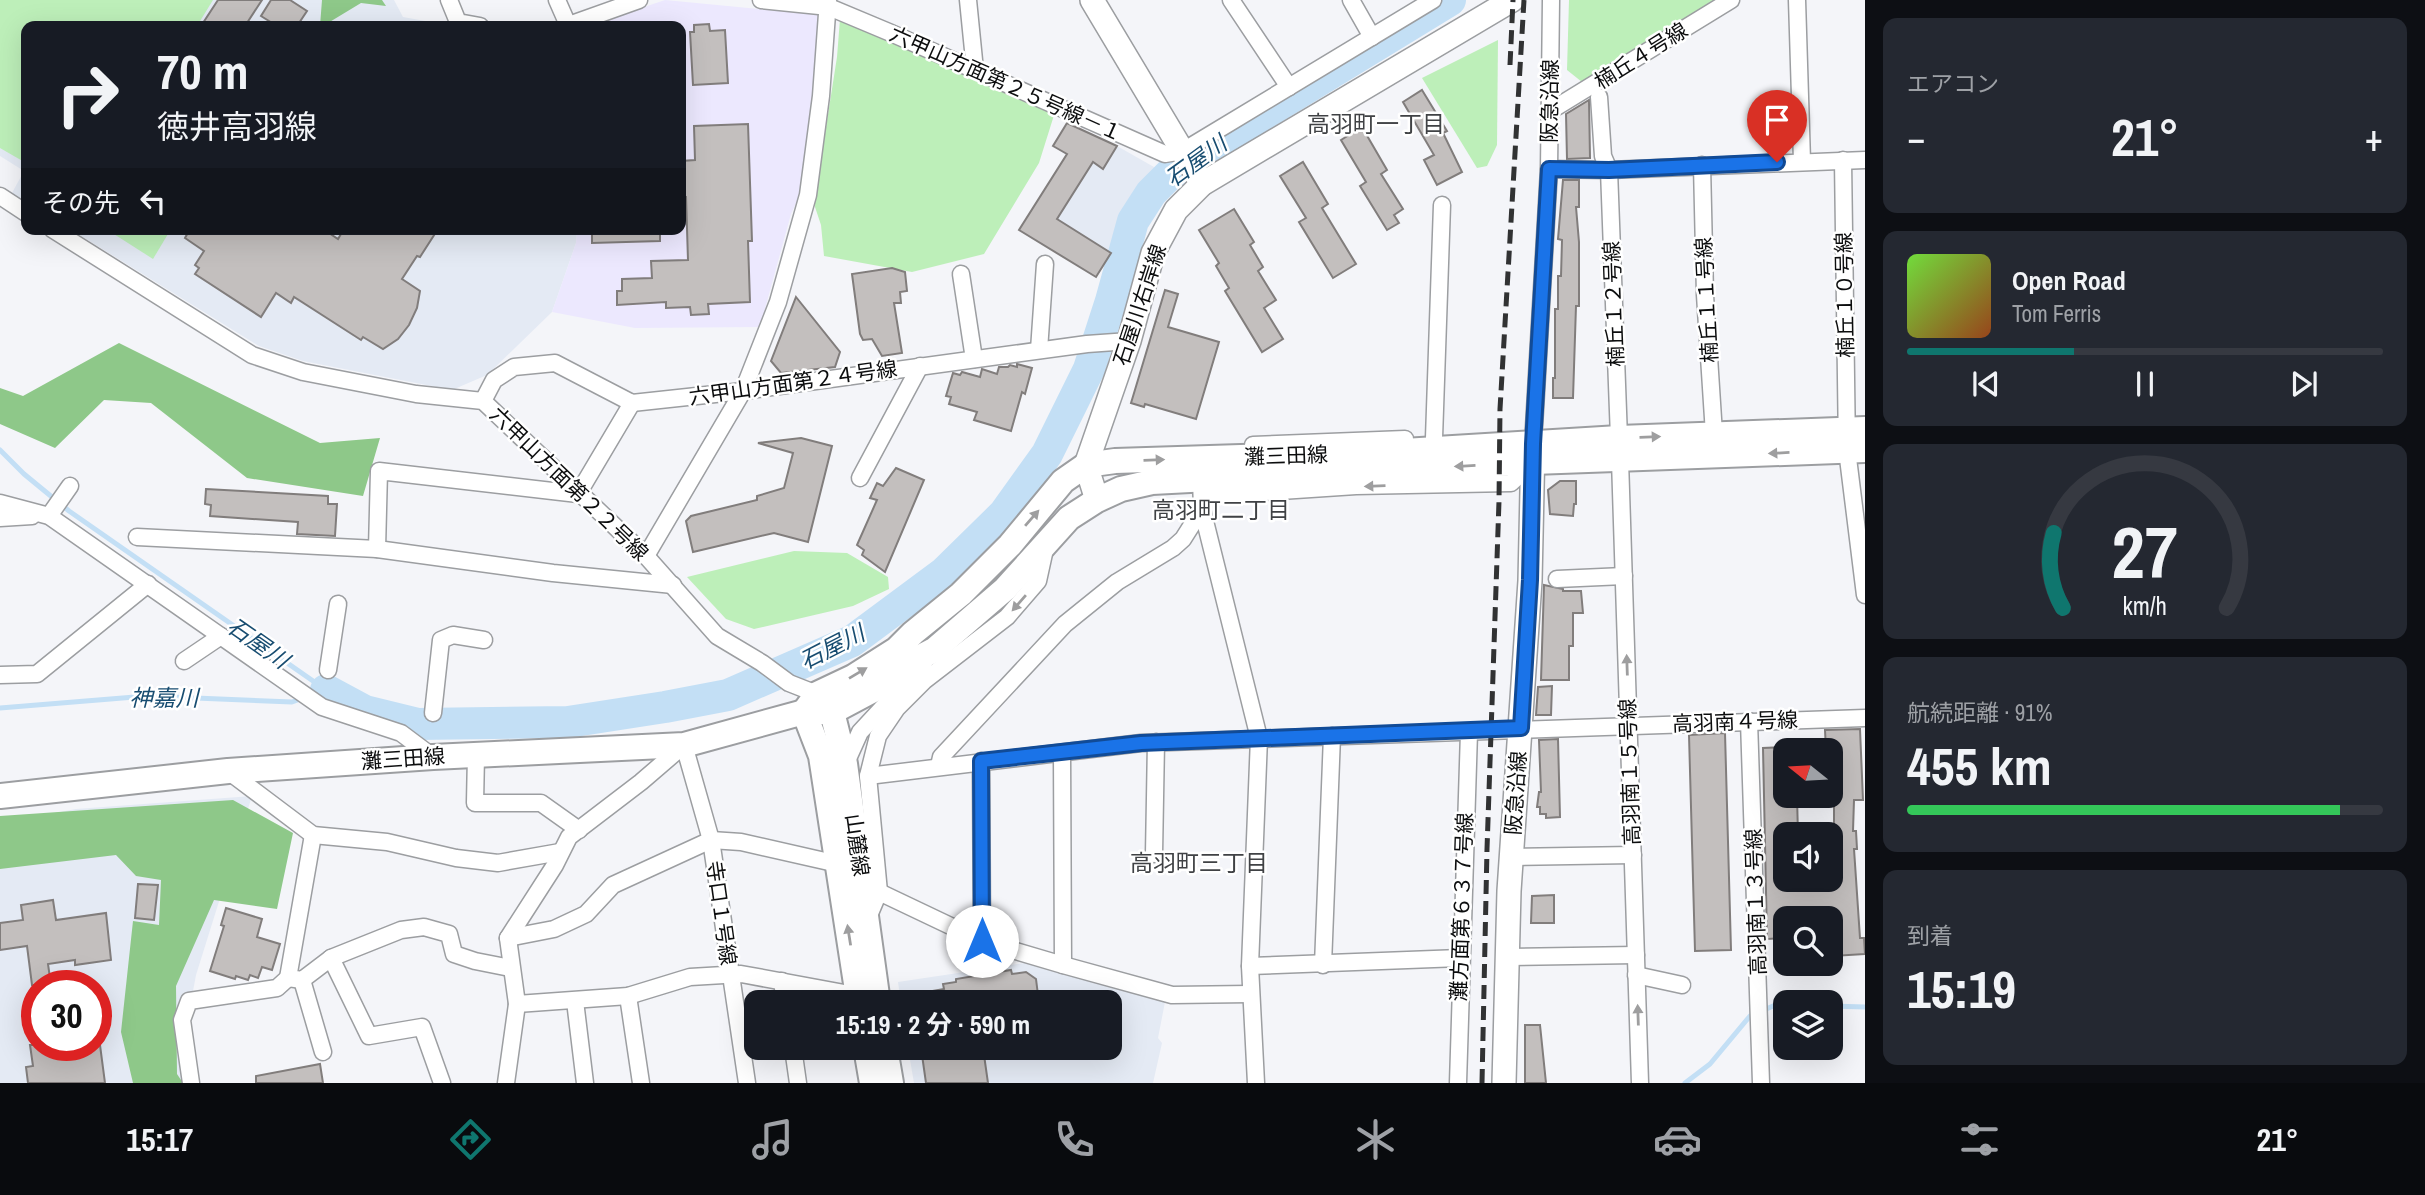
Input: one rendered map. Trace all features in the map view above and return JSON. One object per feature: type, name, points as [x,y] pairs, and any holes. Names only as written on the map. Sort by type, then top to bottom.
[{"type":"main road","name":"灘三田線","points":[[1620,449],[1714,434],[1856,439]]},
{"type":"main road","name":"灘三田線","points":[[0,796],[228,771],[433,757],[684,745],[879,687],[913,661],[934,650],[992,601],[1069,518],[1121,489],[1152,482],[1203,485],[1371,453],[1533,447],[1620,449],[1856,439]]},
{"type":"main road","name":"灘三田線","points":[[818,706],[853,677],[897,649],[961,594],[1010,545],[1063,481],[1086,465],[1115,461],[1203,485]]},
{"type":"main road","name":"山麓線","points":[[818,706],[845,764],[867,920],[868,990]]},
{"type":"main road","name":"山麓線","points":[[818,706],[821,756],[838,864],[866,990]]},
{"type":"main road","points":[[868,1060],[872,1083]]},
{"type":"main road","points":[[887,1060],[891,1083]]},
{"type":"street","points":[[449,0],[458,21]]},
{"type":"street","points":[[557,0],[565,21]]},
{"type":"street","points":[[581,21],[639,0]]},
{"type":"street","name":"六甲山方面第２５号線－１","points":[[761,0],[829,4],[1165,155],[1183,151]]},
{"type":"street","points":[[968,0],[975,70]]},
{"type":"street","points":[[1091,0],[1202,184]]},
{"type":"street","points":[[1231,0],[1289,87]]},
{"type":"street","points":[[1351,0],[1372,37]]},
{"type":"street","points":[[1183,151],[1433,0]]},
{"type":"street","name":"石屋川右岸線","points":[[1086,465],[1121,341],[1153,253],[1176,210],[1202,184],[1512,0]]},
{"type":"street","name":"阪急沿線","points":[[1504,1083],[1507,957],[1530,580],[1533,447],[1549,169],[1551,0]]},
{"type":"street","name":"楠丘４号線","points":[[1550,111],[1731,0]]},
{"type":"street","points":[[1797,0],[1802,161]]},
{"type":"street","points":[[646,556],[743,391],[778,302],[808,195],[821,96],[829,4]]},
{"type":"street","name":"楠丘１２号線","points":[[1599,97],[1603,156],[1609,170],[1620,449]]},
{"type":"street","name":"楠丘１０号線","points":[[1843,160],[1865,595]]},
{"type":"street","points":[[1549,169],[1609,170],[1865,160]]},
{"type":"street","name":"楠丘１１号線","points":[[1702,165],[1705,295],[1714,434]]},
{"type":"street","points":[[0,196],[21,210]]},
{"type":"street","points":[[1434,438],[1442,205]]},
{"type":"street","name":"六甲山方面第２２号線","points":[[61,235],[251,355],[303,372],[416,394],[483,401],[646,556],[717,636],[762,663],[818,706]]},
{"type":"street","points":[[1039,350],[1045,264]]},
{"type":"street","points":[[961,274],[974,359]]},
{"type":"street","name":"六甲山方面第２４号線","points":[[632,404],[1121,341]]},
{"type":"street","points":[[377,550],[379,471],[578,494],[632,404],[555,363],[514,367],[494,380],[483,401]]},
{"type":"street","points":[[860,478],[920,366]]},
{"type":"street","points":[[939,766],[942,757],[1065,624],[1117,582],[1183,539],[1203,485],[1212,446],[1434,438],[1533,447],[1511,483],[1203,485]]},
{"type":"street","name":"高羽南１５号線","points":[[1620,449],[1640,1083]]},
{"type":"street","points":[[1086,465],[1097,500]]},
{"type":"street","points":[[1203,485],[1259,738],[1250,994],[1255,1083]]},
{"type":"street","points":[[49,516],[70,486]]},
{"type":"street","points":[[0,503],[49,516],[322,707],[401,733],[433,757]]},
{"type":"street","points":[[0,518],[49,516]]},
{"type":"street","points":[[137,537],[377,550],[553,573],[673,585]]},
{"type":"street","points":[[867,920],[879,892],[868,776],[878,736],[897,708],[924,681],[1007,617],[1038,581],[1047,543]]},
{"type":"street","points":[[1557,579],[1624,576]]},
{"type":"street","points":[[0,675],[37,674],[148,584]]},
{"type":"street","points":[[328,670],[338,604]]},
{"type":"street","points":[[433,713],[441,640],[453,635],[484,640]]},
{"type":"street","points":[[184,661],[221,636]]},
{"type":"street","points":[[845,764],[860,732],[934,650]]},
{"type":"street","name":"高羽南４号線","points":[[868,776],[1156,742],[1865,718]]},
{"type":"street","name":"高羽南１３号線","points":[[1749,721],[1760,1083]]},
{"type":"street","name":"灘方面第６３７号線","points":[[1458,1083],[1469,732]]},
{"type":"street","points":[[1323,965],[1332,736]]},
{"type":"street","points":[[1154,854],[1156,742]]},
{"type":"street","points":[[506,1083],[517,1004],[508,938],[555,865],[569,837],[684,745]]},
{"type":"street","name":"寺口１号線","points":[[684,745],[710,840],[747,1083]]},
{"type":"street","points":[[1062,753],[1063,965]]},
{"type":"street","points":[[476,755],[475,803],[541,803],[579,830]]},
{"type":"street","points":[[981,761],[982,941]]},
{"type":"street","points":[[228,771],[313,835],[387,842],[456,858],[498,863],[560,852]]},
{"type":"street","points":[[313,835],[295,979],[323,1052]]},
{"type":"street","points":[[508,938],[554,929],[586,914],[613,885],[710,840],[741,842],[838,864]]},
{"type":"street","points":[[1512,857],[1633,855]]},
{"type":"street","points":[[879,892],[982,941],[1172,995],[1250,994]]},
{"type":"street","points":[[191,1083],[182,1020],[189,1001],[277,988],[331,958],[401,930],[424,927],[449,934],[454,954],[510,968]]},
{"type":"street","points":[[1507,957],[1636,955]]},
{"type":"street","points":[[331,958],[369,1036],[422,1027],[442,1083]]},
{"type":"street","points":[[1251,966],[1460,958]]},
{"type":"street","points":[[517,1004],[628,996],[690,977],[741,974],[823,990]]},
{"type":"street","points":[[1636,975],[1682,985]]},
{"type":"street","points":[[782,981],[783,990]]},
{"type":"street","points":[[628,996],[641,1083]]},
{"type":"street","points":[[575,1001],[585,1083]]},
{"type":"street","points":[[795,1060],[798,1083]]},
{"type":"shaded area","points":[[0,0],[394,0],[403,17],[425,21],[21,21],[21,169],[0,156]]},
{"type":"shaded area","points":[[665,0],[822,15],[804,186],[791,214],[760,327],[635,328],[552,312],[577,235],[686,235],[686,21],[603,21]]},
{"type":"shaded area","points":[[1067,123],[1117,146],[1161,171],[1137,195],[1126,212],[1114,252],[1096,277],[1019,230],[1066,155],[1053,146]]},
{"type":"shaded area","points":[[21,176],[21,199],[12,193]]},
{"type":"shaded area","points":[[80,235],[577,235],[552,312],[487,375],[452,390],[303,361],[259,346]]},
{"type":"shaded area","points":[[252,796],[196,975],[188,1018],[197,1083],[0,1083],[0,823],[76,809]]},
{"type":"shaded area","points":[[1024,963],[1122,990],[899,990],[898,982]]},
{"type":"shaded area","points":[[1122,990],[1165,1002],[1158,1038],[1162,1043],[1153,1083],[914,1083],[910,1060],[1122,1060]]},
{"type":"green space","points":[[0,0],[213,0],[200,21],[21,21],[21,160],[0,148]]},
{"type":"green space","points":[[322,0],[382,0],[386,6],[361,3],[331,21],[320,21]]},
{"type":"green space","points":[[1569,0],[1714,0],[1582,82],[1567,70]]},
{"type":"green space","points":[[840,19],[1055,112],[1039,163],[984,254],[912,272],[824,256],[821,225],[814,204],[837,57]]},
{"type":"green space","points":[[1498,40],[1497,145],[1487,166],[1477,168],[1422,78]]},
{"type":"green space","points":[[115,235],[167,235],[153,259]]},
{"type":"green space","points":[[119,343],[320,443],[380,438],[363,496],[247,478],[151,403],[104,400],[55,448],[0,424],[0,388],[23,396]]},
{"type":"green space","points":[[794,551],[847,553],[888,577],[889,589],[853,606],[754,629],[726,619],[687,577]]},
{"type":"green space","points":[[233,800],[293,833],[277,909],[214,900],[176,986],[177,1074],[183,1083],[133,1083],[121,1032],[133,921],[159,925],[161,880],[136,876],[116,855],[0,869],[0,816]]},
{"type":"building","points":[[218,0],[262,0],[248,21],[204,21]]},
{"type":"building","points":[[271,0],[290,0],[307,11],[300,21],[269,21],[261,16]]},
{"type":"building","points":[[709,24],[710,31],[725,30],[728,83],[693,85],[690,32],[694,32],[694,25]]},
{"type":"building","points":[[1422,90],[1447,131],[1443,133],[1462,172],[1437,185],[1424,160],[1434,155],[1403,102]]},
{"type":"building","points":[[1589,100],[1590,158],[1567,159],[1566,114]]},
{"type":"building","points":[[1067,123],[1117,146],[1103,169],[1093,162],[1057,219],[1111,253],[1096,277],[1019,230],[1067,154],[1053,146]]},
{"type":"building","points":[[748,124],[752,241],[748,241],[750,302],[708,304],[709,314],[691,315],[690,307],[666,308],[666,302],[617,305],[617,291],[622,291],[622,279],[652,278],[651,261],[688,260],[686,161],[695,160],[694,126]]},
{"type":"building","points":[[1362,127],[1387,170],[1381,174],[1403,209],[1394,215],[1399,223],[1387,230],[1360,186],[1366,182],[1341,140]]},
{"type":"building","points":[[1303,162],[1328,204],[1322,208],[1356,264],[1333,278],[1299,222],[1306,218],[1280,176]]},
{"type":"building","points":[[1563,180],[1579,180],[1579,207],[1576,207],[1579,306],[1576,306],[1573,398],[1553,398],[1555,309],[1558,309],[1558,276],[1561,276],[1562,240],[1558,239]]},
{"type":"building","points":[[1234,209],[1254,242],[1250,245],[1263,267],[1258,271],[1276,300],[1264,308],[1283,339],[1262,352],[1225,291],[1229,288],[1216,266],[1219,263],[1199,230]]},
{"type":"building","points":[[187,235],[332,235],[338,239],[340,235],[434,235],[402,279],[420,291],[417,308],[398,339],[383,349],[363,337],[361,340],[294,297],[291,303],[276,293],[261,317],[195,274],[199,268],[195,265],[204,251],[185,238]]},
{"type":"building","points":[[592,235],[660,235],[660,241],[592,243]]},
{"type":"building","points":[[892,268],[905,272],[907,291],[900,292],[901,303],[894,303],[902,353],[882,356],[872,339],[863,340],[860,334],[852,274]]},
{"type":"building","points":[[1165,290],[1178,294],[1168,327],[1219,342],[1196,419],[1145,404],[1144,407],[1131,403]]},
{"type":"building","points":[[796,297],[840,352],[835,367],[781,373],[771,361]]},
{"type":"building","points":[[1017,364],[1032,368],[1011,431],[974,420],[977,412],[949,404],[951,397],[946,396],[953,373],[960,375],[962,372],[980,377],[982,369],[997,374],[999,367],[1017,367]]},
{"type":"building","points":[[801,438],[832,446],[808,542],[774,533],[693,552],[686,521],[691,516],[757,500],[757,496],[784,488],[793,453],[758,443]]},
{"type":"building","points":[[896,468],[924,480],[885,572],[862,555],[864,550],[857,545],[877,500],[870,498],[877,483],[883,486]]},
{"type":"building","points":[[1560,481],[1576,481],[1573,516],[1550,514],[1548,490]]},
{"type":"building","points":[[206,489],[328,496],[328,504],[337,504],[335,536],[297,534],[298,522],[210,516],[211,505],[205,504]]},
{"type":"building","points":[[1544,585],[1563,591],[1581,591],[1583,613],[1573,613],[1569,680],[1541,680]]},
{"type":"building","points":[[1552,686],[1551,715],[1536,715],[1538,687]]},
{"type":"building","points":[[1860,729],[1863,800],[1854,800],[1853,831],[1856,831],[1857,849],[1854,849],[1860,938],[1864,938],[1865,954],[1843,955],[1843,906],[1773,906],[1773,939],[1767,939],[1763,748],[1773,748],[1773,808],[1797,808],[1798,822],[1773,822],[1773,892],[1843,892],[1843,822],[1834,822],[1834,808],[1843,808],[1843,738],[1825,738],[1825,730]]},
{"type":"building","points":[[1725,733],[1731,950],[1695,951],[1689,735]]},
{"type":"building","points":[[1558,739],[1560,817],[1546,818],[1546,814],[1540,814],[1540,807],[1537,807],[1541,792],[1539,740]]},
{"type":"building","points":[[138,884],[158,885],[154,920],[135,918]]},
{"type":"building","points":[[1554,895],[1554,923],[1531,923],[1532,896]]},
{"type":"building","points":[[53,900],[56,920],[106,913],[111,960],[75,965],[75,960],[48,964],[49,970],[30,970],[27,946],[0,950],[0,923],[23,920],[21,905]]},
{"type":"building","points":[[226,908],[262,919],[257,937],[280,944],[272,970],[262,967],[258,978],[250,975],[248,980],[210,971],[224,926],[221,925]]},
{"type":"building","points":[[1011,970],[1012,974],[1026,972],[1036,979],[1037,990],[938,990],[944,989],[943,984],[956,982],[956,979]]},
{"type":"building","points":[[1525,1025],[1540,1025],[1546,1083],[1525,1083]]},
{"type":"building","points":[[923,1060],[985,1060],[988,1083],[926,1083]]},
{"type":"building","points":[[32,1061],[102,1061],[105,1083],[28,1083],[26,1067],[33,1066]]},
{"type":"building","points":[[320,1064],[323,1083],[256,1083],[256,1076]]},
{"type":"waterway","name":"石屋川","points":[[326,690],[365,711],[418,724],[568,722],[728,695],[852,641],[945,572],[1004,514],[1047,454],[1089,369],[1133,221],[1151,193],[1170,174],[1205,150],[1450,0]]},
{"type":"waterway","name":"石屋川","points":[[0,450],[69,511],[326,690]]},
{"type":"waterway","name":"神嘉川","points":[[0,708],[147,696],[292,702],[326,690]]},
{"type":"waterway","points":[[1685,1083],[1710,1064],[1750,1016],[1773,1006]]},
{"type":"waterway","points":[[1843,1006],[1865,1007]]},
{"type":"railway","points":[[1510,65],[1513,0]]},
{"type":"railway","points":[[1482,1083],[1500,409],[1524,0]]},
{"type":"district","name":"高羽町一丁目","points":[[1376,124]]},
{"type":"district","name":"高羽町二丁目","points":[[1221,510]]},
{"type":"district","name":"高羽町三丁目","points":[[1199,863]]},
{"type":"route","points":[[982,941],[981,761],[1141,743],[1521,728],[1530,580],[1533,444],[1549,169],[1609,170],[1777,162]]}]
